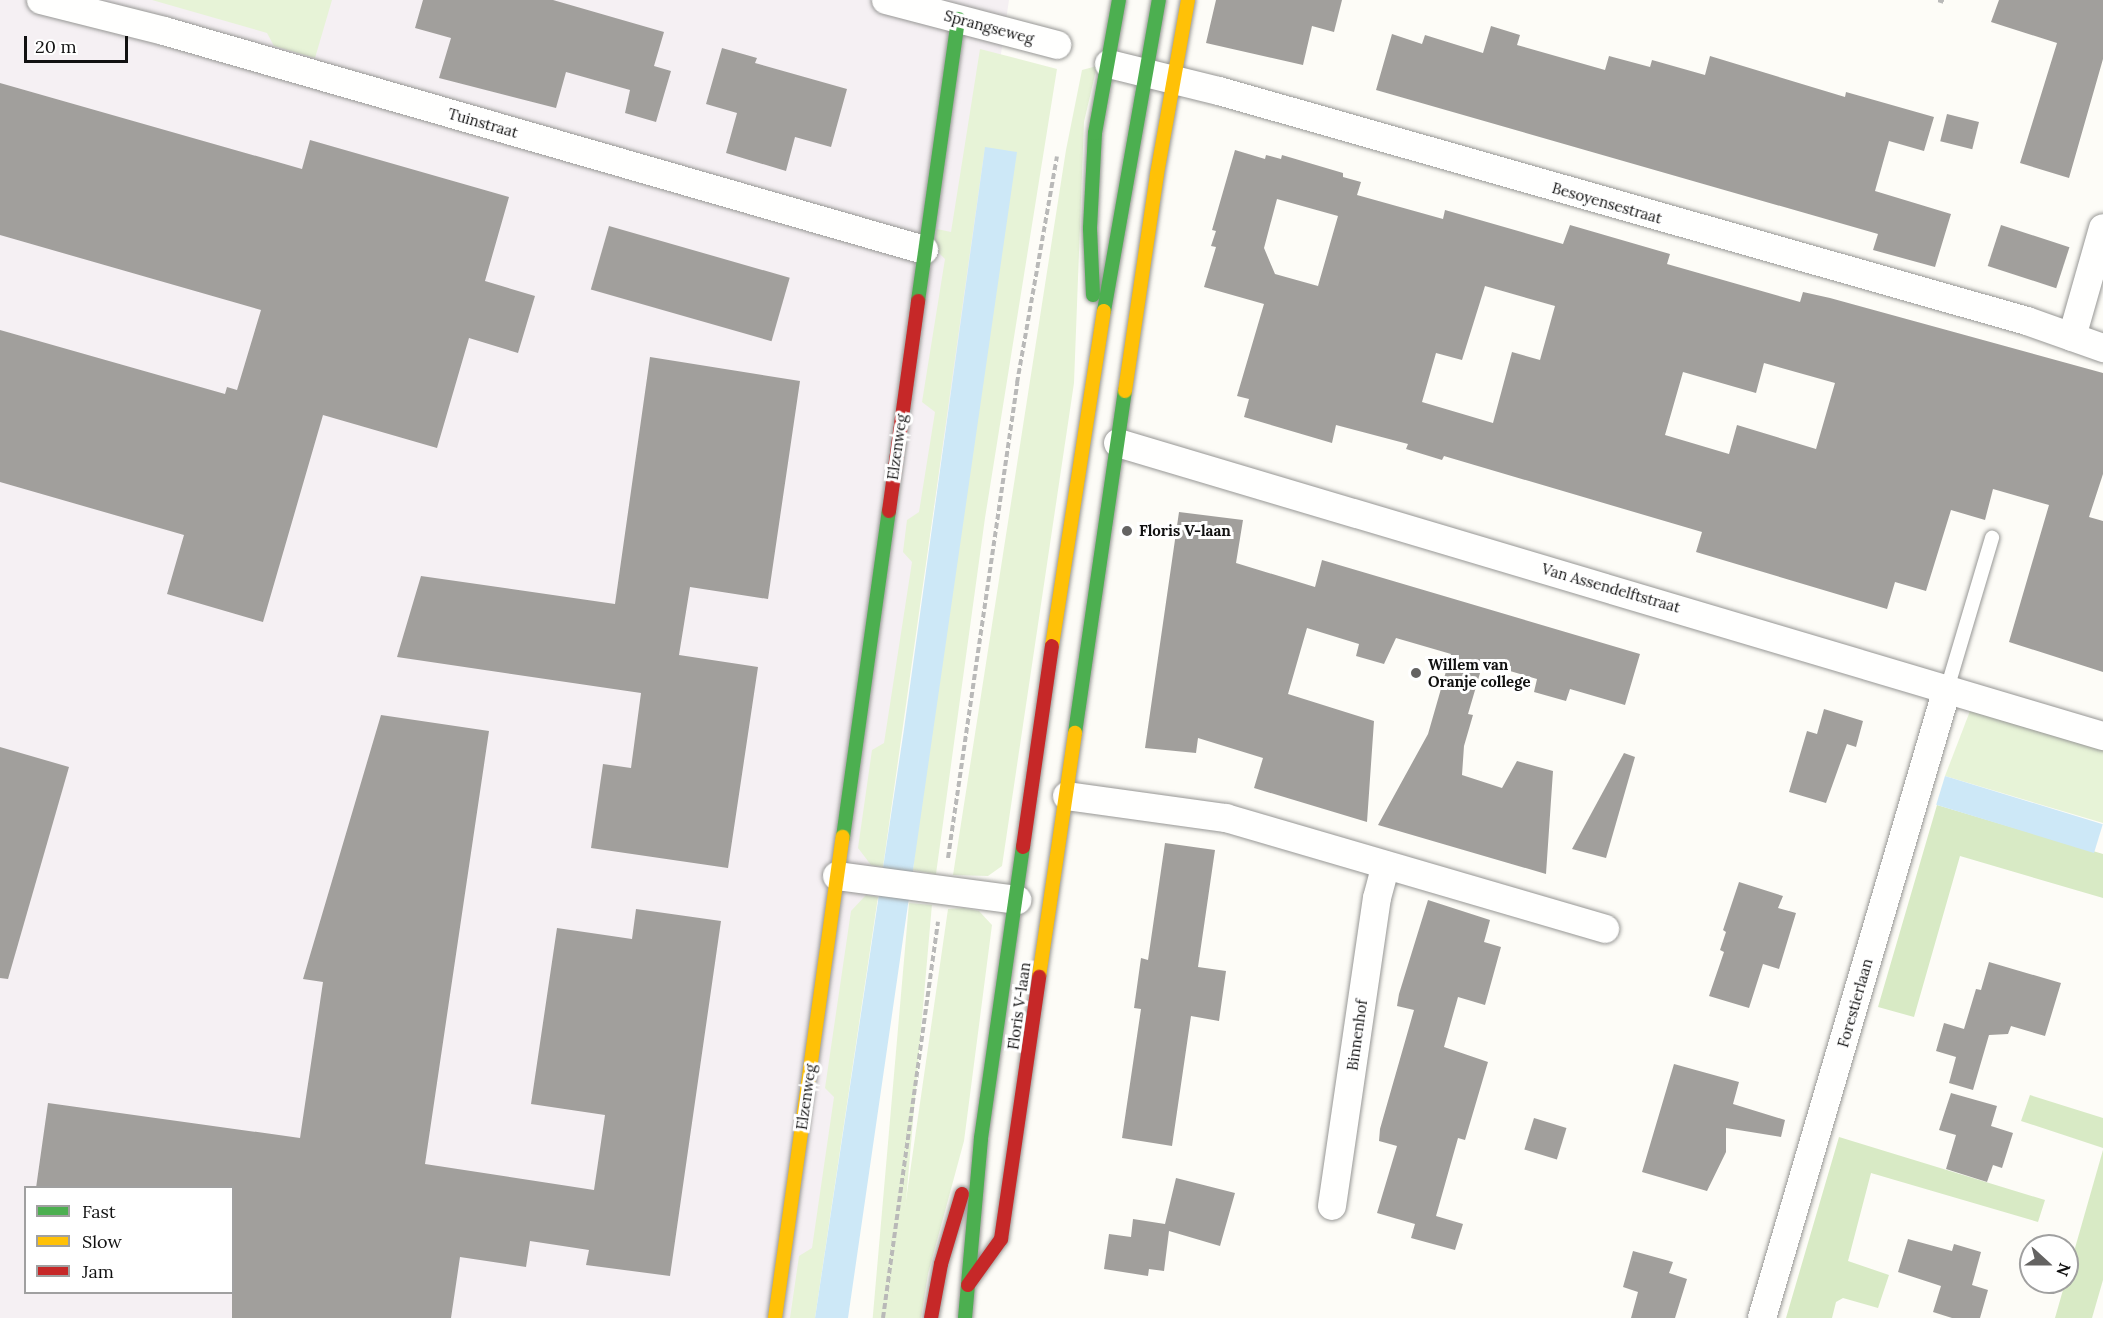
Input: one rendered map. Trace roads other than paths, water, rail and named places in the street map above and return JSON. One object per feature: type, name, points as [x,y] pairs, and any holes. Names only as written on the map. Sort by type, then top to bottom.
[{"type":"street","name":"Tuinstraat","points":[[40,0],[164,31],[924,250]]},
{"type":"street","name":"Sprangseweg","points":[[886,0],[929,6],[958,19],[1057,45]]},
{"type":"street","name":"Floris V-laan","points":[[1095,357],[1091,204],[1095,133],[1119,0]]},
{"type":"street","points":[[1159,0],[1161,77]]},
{"type":"street","points":[[1161,77],[1188,0]]},
{"type":"street","name":"Elzenweg","points":[[775,1318],[958,19]]},
{"type":"street","name":"Besoyensestraat","points":[[1109,64],[1994,311],[2103,348]]},
{"type":"street","name":"Floris V-laan","points":[[965,1318],[981,1138],[1095,357],[1161,77]]},
{"type":"street","name":"Floris V-laan","points":[[968,1285],[1001,1239],[1118,443],[1161,77]]},
{"type":"street","points":[[2072,337],[2103,228]]},
{"type":"street","name":"Van Assendelftstraat","points":[[1118,443],[2103,736]]},
{"type":"street","name":"Forestierlaan","points":[[1762,1318],[1947,688]]},
{"type":"street","points":[[1066,796],[1226,818],[1605,929]]},
{"type":"street","name":"Binnenhof","points":[[1332,1206],[1377,898],[1386,865]]},
{"type":"street","points":[[837,876],[1017,900]]},
{"type":"street","name":"Floris V-laan","points":[[931,1318],[941,1263],[981,1138]]},
{"type":"lane","points":[[1947,688],[1992,538]]},
{"type":"water","points":[[985,147],[1017,152],[848,1318],[815,1318],[904,729]]},
{"type":"water","points":[[1945,776],[2103,824],[2094,853],[1936,805]]},
{"type":"place","name":"Floris V-laan","points":[[1127,531]]},
{"type":"place","name":"Willem van Oranje college","points":[[1416,673]]}]
